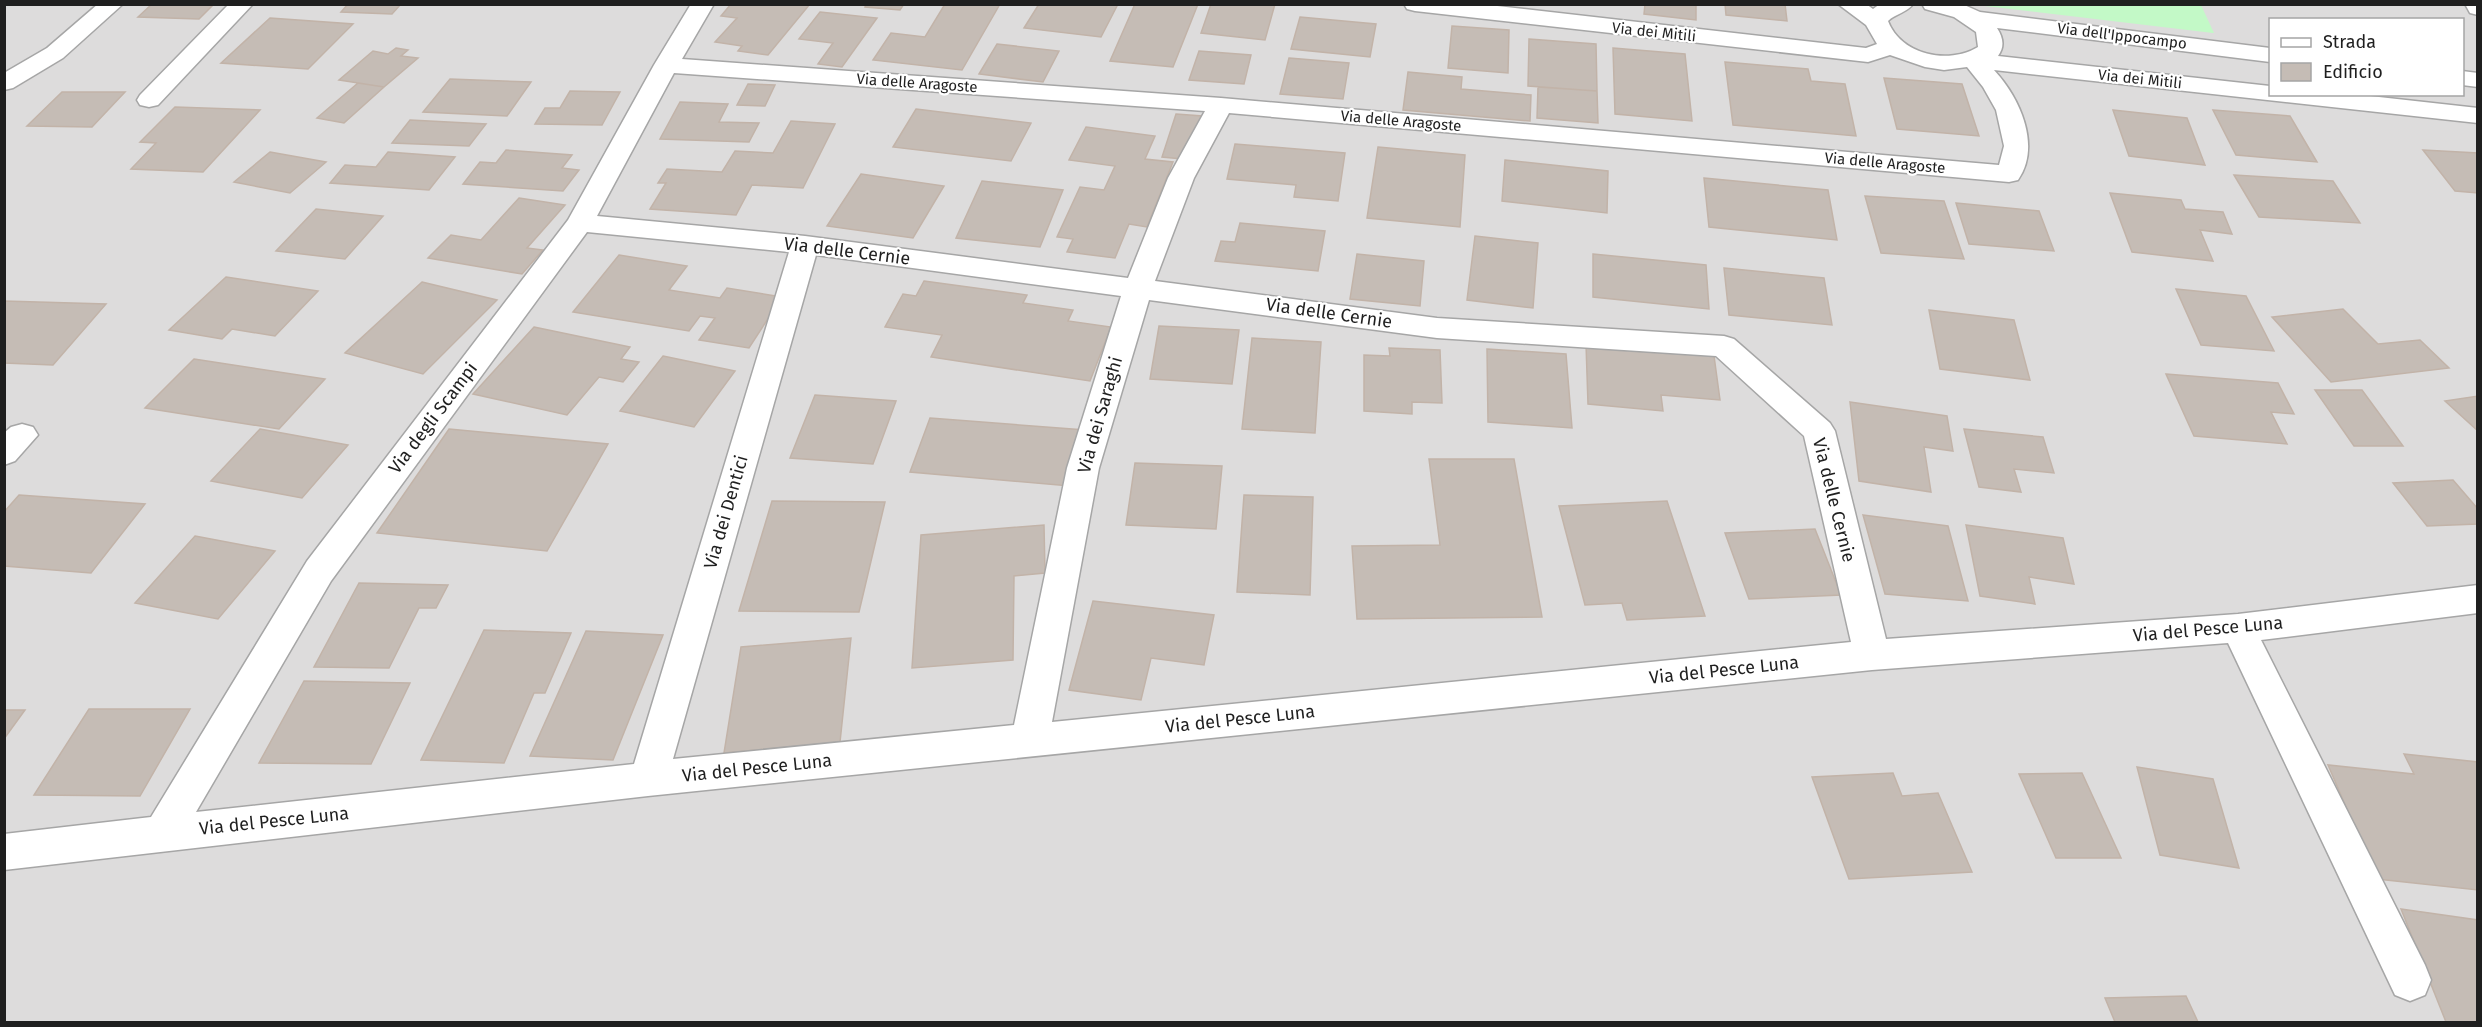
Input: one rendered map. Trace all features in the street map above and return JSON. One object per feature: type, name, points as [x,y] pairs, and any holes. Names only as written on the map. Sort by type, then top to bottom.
[{"type":"street","points":[[4,83],[55,53],[112,4]]},
{"type":"street","points":[[149,100],[242,4]]},
{"type":"street","name":"Via degli Scampi","points":[[163,833],[319,571],[580,223],[666,65],[703,4]]},
{"type":"street","name":"Via dei Mitili","points":[[1415,4],[1868,55],[1892,46],[1905,53],[1940,63],[1973,60],[2269,93]]},
{"type":"street","points":[[1849,4],[1876,21],[1882,38],[1892,46]]},
{"type":"street","points":[[1876,21],[1880,14],[1902,4]]},
{"type":"street","name":"Via dell'Ippocampo","points":[[1932,4],[1960,11],[1973,18],[2269,55]]},
{"type":"street","points":[[1973,18],[1983,26],[1992,42],[1990,50],[1973,60]]},
{"type":"street","name":"Via delle Aragoste","points":[[666,65],[1221,105],[2009,174],[2017,146],[2008,110],[1994,84],[1973,60]]},
{"type":"street","points":[[2299,96],[2478,116]]},
{"type":"street","name":"Via dei Saraghi","points":[[1030,740],[1083,468],[1138,288],[1181,178],[1221,105]]},
{"type":"street","name":"Via delle Cernie","points":[[580,223],[805,245],[1437,328],[1724,346],[1819,431],[1872,656]]},
{"type":"street","name":"Via dei Dentici","points":[[648,779],[805,245]]},
{"type":"street","name":"Via del Pesce Luna","points":[[4,852],[648,779],[1872,656],[2238,628],[2478,599]]},
{"type":"street","points":[[2238,628],[2410,980]]},
{"type":"shaded area","points":[[5,5],[2477,5],[2477,1022],[5,1022]]},
{"type":"green space","points":[[1976,5],[2201,5],[2214,33],[2213,33]]},
{"type":"building","points":[[152,4],[214,4],[199,19],[138,17]]},
{"type":"building","points":[[348,4],[401,4],[392,14],[341,12]]},
{"type":"building","points":[[731,4],[810,4],[768,55],[738,51],[742,46],[715,42],[737,18],[721,16]]},
{"type":"building","points":[[866,4],[904,4],[900,10],[865,7]]},
{"type":"building","points":[[945,4],[1000,4],[962,70],[873,60],[891,33],[925,37]]},
{"type":"building","points":[[1039,4],[1118,4],[1101,37],[1024,28]]},
{"type":"building","points":[[1135,4],[1198,4],[1173,67],[1110,61]]},
{"type":"building","points":[[1211,4],[1275,4],[1265,40],[1201,33]]},
{"type":"building","points":[[1645,4],[1696,4],[1696,20],[1644,14]]},
{"type":"building","points":[[1725,4],[1785,4],[1787,21],[1726,15]]},
{"type":"building","points":[[820,12],[877,18],[842,67],[818,64],[833,43],[799,39]]},
{"type":"building","points":[[1300,17],[1376,24],[1370,57],[1291,49]]},
{"type":"building","points":[[270,18],[353,24],[308,69],[221,63]]},
{"type":"building","points":[[1452,26],[1509,30],[1508,73],[1448,68]]},
{"type":"building","points":[[1529,39],[1596,44],[1597,91],[1528,86]]},
{"type":"building","points":[[997,44],[1059,51],[1043,82],[979,74]]},
{"type":"building","points":[[396,48],[408,50],[401,56],[418,58],[384,87],[339,80],[373,51],[388,54]]},
{"type":"building","points":[[1613,48],[1685,54],[1692,121],[1615,114]]},
{"type":"building","points":[[1199,51],[1251,55],[1244,84],[1189,80]]},
{"type":"building","points":[[1289,58],[1349,63],[1343,99],[1280,94]]},
{"type":"building","points":[[1725,62],[1808,69],[1811,81],[1845,84],[1856,136],[1733,125]]},
{"type":"building","points":[[1408,72],[1462,77],[1461,89],[1531,95],[1530,121],[1403,110]]},
{"type":"building","points":[[1884,78],[1962,84],[1979,136],[1897,129]]},
{"type":"building","points":[[450,79],[531,82],[507,116],[423,112]]},
{"type":"building","points":[[358,83],[384,87],[344,123],[317,118]]},
{"type":"building","points":[[748,84],[775,85],[765,106],[737,105]]},
{"type":"building","points":[[1538,87],[1597,91],[1598,123],[1537,118]]},
{"type":"building","points":[[570,91],[620,92],[602,125],[535,124],[545,108],[560,108]]},
{"type":"building","points":[[62,92],[125,92],[92,127],[27,126]]},
{"type":"building","points":[[680,102],[728,104],[719,122],[759,123],[749,142],[660,139]]},
{"type":"building","points":[[175,107],[260,110],[203,172],[131,169],[156,143],[140,142]]},
{"type":"building","points":[[916,109],[1031,123],[1011,161],[893,147]]},
{"type":"building","points":[[2113,110],[2187,118],[2205,165],[2129,156]]},
{"type":"building","points":[[2213,110],[2290,116],[2317,162],[2236,155]]},
{"type":"building","points":[[1176,114],[1216,117],[1193,160],[1162,157]]},
{"type":"building","points":[[410,120],[486,124],[469,146],[392,143]]},
{"type":"building","points":[[791,121],[835,124],[803,188],[752,185],[736,215],[650,209],[666,183],[658,183],[667,169],[722,172],[735,151],[773,153]]},
{"type":"building","points":[[1086,127],[1155,136],[1145,159],[1173,162],[1147,227],[1129,224],[1115,258],[1067,252],[1073,239],[1057,237],[1080,187],[1104,190],[1115,166],[1069,160]]},
{"type":"building","points":[[1235,144],[1345,153],[1338,201],[1294,197],[1296,185],[1227,179]]},
{"type":"building","points":[[1378,147],[1465,155],[1460,227],[1367,218]]},
{"type":"building","points":[[506,150],[572,155],[562,168],[579,170],[563,191],[463,184],[480,162],[496,163]]},
{"type":"building","points":[[2423,150],[2478,153],[2478,193],[2455,191]]},
{"type":"building","points":[[270,152],[326,162],[290,193],[234,182]]},
{"type":"building","points":[[388,152],[455,157],[429,190],[330,183],[345,165],[376,167]]},
{"type":"building","points":[[1505,160],[1608,171],[1607,213],[1502,201]]},
{"type":"building","points":[[861,174],[944,186],[913,238],[827,226]]},
{"type":"building","points":[[2234,175],[2333,181],[2360,223],[2259,217]]},
{"type":"building","points":[[1704,178],[1828,190],[1837,240],[1709,227]]},
{"type":"building","points":[[982,181],[1063,190],[1040,247],[956,238]]},
{"type":"building","points":[[2110,193],[2181,200],[2185,209],[2223,212],[2232,234],[2200,230],[2213,261],[2132,252]]},
{"type":"building","points":[[1865,196],[1944,201],[1964,259],[1881,253]]},
{"type":"building","points":[[519,198],[565,205],[527,248],[543,250],[522,274],[428,258],[451,235],[481,240]]},
{"type":"building","points":[[1956,203],[2039,211],[2054,251],[1969,244]]},
{"type":"building","points":[[316,209],[383,216],[345,259],[276,251]]},
{"type":"building","points":[[1240,223],[1325,231],[1318,271],[1215,261],[1221,241],[1235,242]]},
{"type":"building","points":[[1475,236],[1538,243],[1533,308],[1467,300]]},
{"type":"building","points":[[1357,254],[1424,261],[1420,306],[1350,299]]},
{"type":"building","points":[[1593,254],[1706,265],[1709,309],[1593,297]]},
{"type":"building","points":[[619,255],[687,266],[669,290],[720,298],[727,288],[782,297],[749,348],[699,340],[715,318],[700,316],[689,331],[573,312]]},
{"type":"building","points":[[1724,268],[1824,278],[1832,325],[1729,315]]},
{"type":"building","points":[[226,277],[318,291],[275,336],[232,329],[222,339],[169,330]]},
{"type":"building","points":[[924,281],[1027,295],[1023,303],[1073,310],[1068,321],[1111,327],[1090,381],[931,357],[942,335],[885,327],[903,294],[916,296]]},
{"type":"building","points":[[422,282],[497,300],[423,374],[345,353]]},
{"type":"building","points":[[2176,289],[2246,296],[2274,351],[2201,345]]},
{"type":"building","points":[[4,301],[106,304],[53,365],[4,363]]},
{"type":"building","points":[[2343,309],[2378,344],[2420,340],[2449,368],[2331,382],[2272,317]]},
{"type":"building","points":[[1929,310],[2014,320],[2030,380],[1940,369]]},
{"type":"building","points":[[1159,326],[1239,330],[1232,384],[1150,379]]},
{"type":"building","points":[[534,327],[630,347],[621,359],[639,362],[623,382],[599,377],[567,415],[473,394]]},
{"type":"building","points":[[1252,338],[1321,342],[1315,433],[1242,429]]},
{"type":"building","points":[[1586,344],[1714,356],[1720,400],[1661,395],[1663,411],[1588,404]]},
{"type":"building","points":[[1389,348],[1440,350],[1442,403],[1412,402],[1412,414],[1364,411],[1364,355],[1390,356]]},
{"type":"building","points":[[1487,349],[1566,354],[1572,428],[1488,422]]},
{"type":"building","points":[[663,356],[735,371],[694,427],[620,411]]},
{"type":"building","points":[[194,359],[325,379],[279,429],[145,408]]},
{"type":"building","points":[[2166,374],[2278,383],[2294,414],[2271,412],[2287,444],[2194,436]]},
{"type":"building","points":[[2315,390],[2362,390],[2403,446],[2354,446]]},
{"type":"building","points":[[815,395],[896,401],[873,464],[790,458]]},
{"type":"building","points":[[2478,396],[2478,431],[2445,401]]},
{"type":"building","points":[[1850,402],[1947,416],[1953,451],[1924,447],[1931,492],[1859,481]]},
{"type":"building","points":[[930,418],[1085,430],[1070,486],[910,472]]},
{"type":"building","points":[[260,429],[348,445],[302,498],[211,481]]},
{"type":"building","points":[[449,429],[608,444],[547,551],[377,533]]},
{"type":"building","points":[[1964,429],[2043,437],[2054,473],[2014,469],[2021,492],[1979,487]]},
{"type":"building","points":[[1429,459],[1514,459],[1542,617],[1357,619],[1352,546],[1440,545]]},
{"type":"building","points":[[1135,463],[1222,466],[1216,529],[1126,525]]},
{"type":"building","points":[[2453,480],[2478,509],[2478,524],[2427,526],[2393,483]]},
{"type":"building","points":[[19,495],[145,504],[91,573],[4,566],[4,512]]},
{"type":"building","points":[[1244,495],[1313,497],[1310,595],[1237,592]]},
{"type":"building","points":[[772,501],[885,502],[859,612],[739,611]]},
{"type":"building","points":[[1667,501],[1705,616],[1627,620],[1622,603],[1585,605],[1559,506]]},
{"type":"building","points":[[1863,515],[1948,526],[1968,601],[1885,594]]},
{"type":"building","points":[[1044,525],[1045,573],[1014,576],[1013,660],[912,668],[921,535]]},
{"type":"building","points":[[1966,525],[2063,538],[2074,584],[2029,577],[2035,604],[1980,596]]},
{"type":"building","points":[[1815,529],[1841,595],[1749,599],[1725,533]]},
{"type":"building","points":[[195,536],[275,551],[218,619],[135,603]]},
{"type":"building","points":[[359,583],[448,585],[436,608],[419,608],[389,668],[314,667]]},
{"type":"building","points":[[1093,601],[1214,615],[1204,665],[1151,658],[1141,700],[1069,690]]},
{"type":"building","points":[[484,630],[571,633],[545,693],[534,693],[504,763],[421,760]]},
{"type":"building","points":[[586,631],[663,635],[613,760],[530,756]]},
{"type":"building","points":[[851,638],[840,742],[724,753],[741,647]]},
{"type":"building","points":[[304,681],[410,683],[371,764],[259,763]]},
{"type":"building","points":[[89,709],[190,709],[140,796],[34,795]]},
{"type":"building","points":[[4,710],[25,710],[4,739]]},
{"type":"building","points":[[2404,754],[2478,762],[2478,890],[2377,879],[2328,765],[2414,774]]},
{"type":"building","points":[[2137,767],[2213,779],[2239,868],[2160,855]]},
{"type":"building","points":[[1893,773],[1902,796],[1938,793],[1972,872],[1849,879],[1812,777]]},
{"type":"building","points":[[2082,773],[2121,858],[2056,858],[2019,774]]},
{"type":"building","points":[[2401,909],[2478,920],[2478,1022],[2446,1022]]},
{"type":"building","points":[[2186,996],[2198,1022],[2115,1022],[2105,998]]}]
